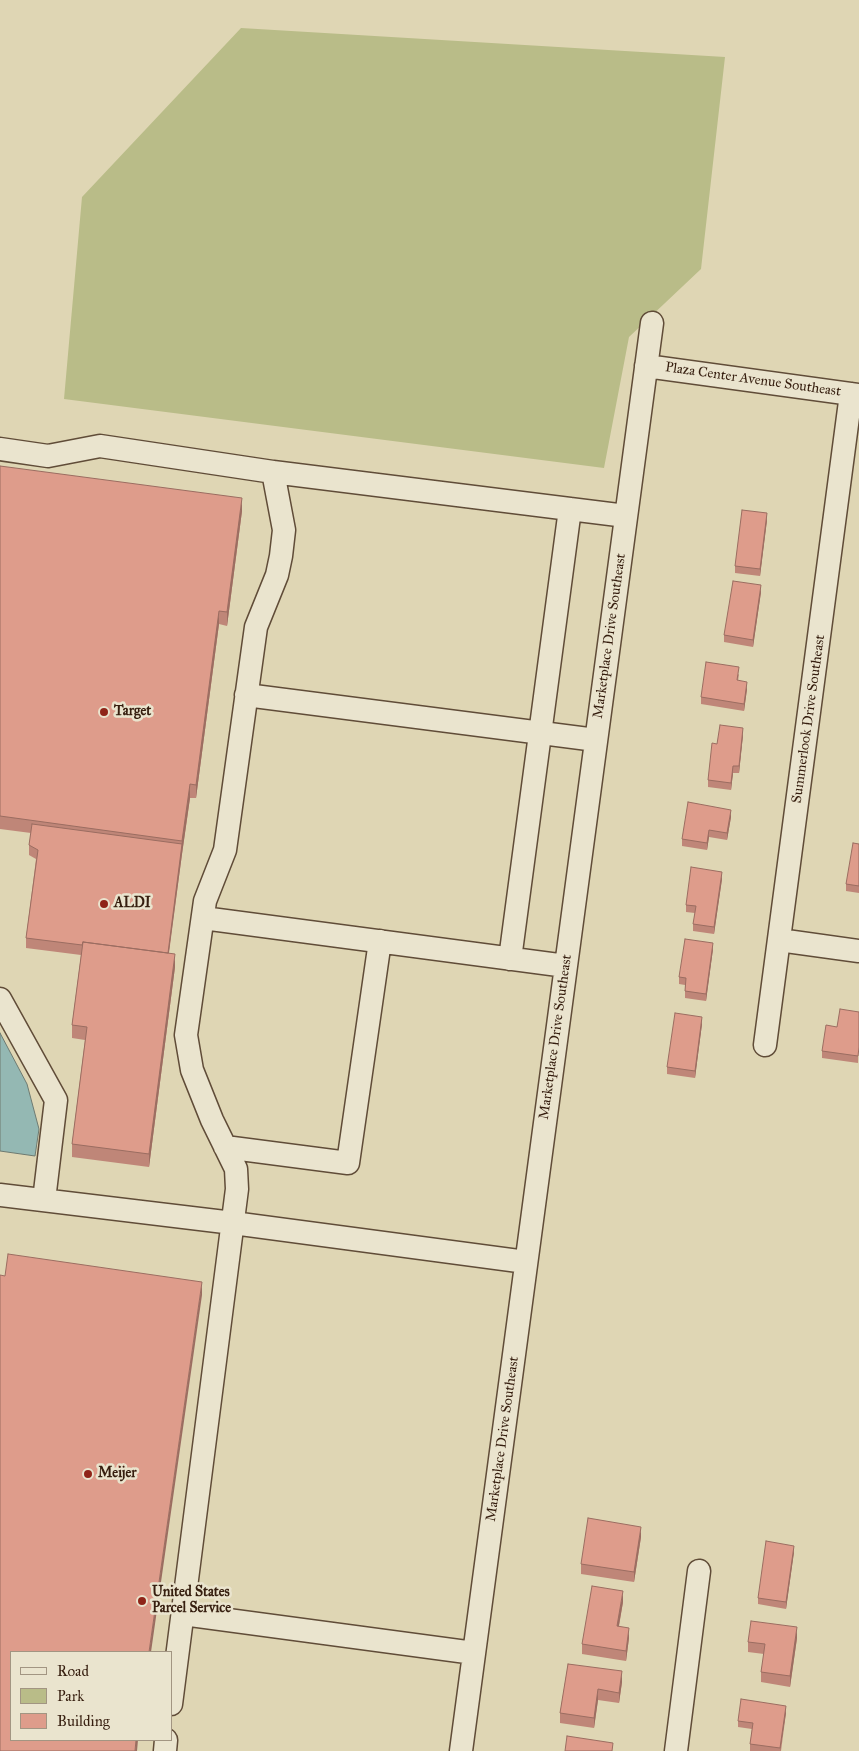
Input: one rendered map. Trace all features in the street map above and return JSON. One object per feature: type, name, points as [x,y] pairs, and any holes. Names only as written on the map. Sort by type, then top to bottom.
[{"type":"street","name":"Marketplace Drive Southeast","points":[[461,1751],[652,323]]},
{"type":"street","name":"Plaza Center Avenue Southeast","points":[[646,366],[855,394]]},
{"type":"street","name":"Summerlook Drive Southeast","points":[[765,1045],[855,394]]},
{"type":"street","points":[[0,449],[48,456],[100,446],[273,472],[626,516]]},
{"type":"street","points":[[172,1696],[237,1190],[236,1169],[192,1070],[186,1035],[205,901],[225,850],[256,627],[277,575],[281,556],[284,530],[273,472]]},
{"type":"street","points":[[510,959],[570,509]]},
{"type":"street","points":[[246,695],[596,740]]},
{"type":"street","points":[[203,918],[566,966]]},
{"type":"street","points":[[779,940],[859,951]]},
{"type":"street","points":[[226,1147],[348,1163],[380,942]]},
{"type":"street","points":[[0,999],[56,1100],[44,1200]]},
{"type":"street","points":[[0,1195],[232,1223],[526,1262]]},
{"type":"street","points":[[676,1751],[699,1572]]},
{"type":"street","points":[[183,1614],[474,1653]]},
{"type":"green space","points":[[241,28],[725,57],[701,269],[629,337],[604,468],[64,399],[82,197]]},
{"type":"water","points":[[0,1033],[27,1084],[39,1129],[35,1156],[0,1151]]},
{"type":"building","name":"Target","points":[[0,466],[242,498],[227,612],[219,611],[196,785],[190,784],[182,841],[0,816]]},
{"type":"building","points":[[742,510],[767,513],[760,569],[735,566]]},
{"type":"building","points":[[733,581],[761,585],[753,640],[724,635]]},
{"type":"building","points":[[706,662],[739,667],[737,680],[747,682],[744,704],[701,697]]},
{"type":"building","points":[[720,725],[743,728],[739,766],[733,766],[731,783],[708,780],[712,743],[717,744]]},
{"type":"building","points":[[688,802],[731,810],[727,833],[709,830],[707,843],[682,839]]},
{"type":"building","name":"ALDI","points":[[32,824],[182,844],[168,953],[83,942],[82,945],[26,938],[38,850],[29,845]]},
{"type":"building","points":[[853,843],[859,844],[859,886],[846,884]]},
{"type":"building","points":[[691,867],[722,872],[714,927],[693,924],[696,906],[686,905]]},
{"type":"building","points":[[685,939],[713,943],[706,994],[685,991],[686,978],[679,977]]},
{"type":"building","points":[[83,942],[175,954],[149,1154],[72,1144],[87,1027],[72,1025]]},
{"type":"building","points":[[840,1009],[859,1012],[858,1056],[822,1051],[826,1025],[837,1027]]},
{"type":"building","points":[[675,1013],[702,1017],[695,1071],[667,1067]]},
{"type":"building","name":"Meijer","points":[[8,1254],[202,1282],[149,1651],[10,1651],[10,1741],[136,1741],[135,1751],[0,1751],[0,1275],[5,1276]]},
{"type":"building","points":[[588,1518],[641,1527],[634,1572],[581,1564]]},
{"type":"building","points":[[766,1541],[794,1546],[786,1602],[758,1598]]},
{"type":"building","points":[[592,1586],[623,1591],[617,1626],[629,1628],[626,1651],[582,1644]]},
{"type":"building","points":[[751,1621],[797,1627],[790,1676],[761,1672],[765,1644],[748,1642]]},
{"type":"building","points":[[568,1664],[622,1671],[619,1693],[598,1689],[594,1718],[560,1713]]},
{"type":"building","points":[[741,1699],[786,1706],[780,1748],[750,1744],[753,1723],[738,1721]]},
{"type":"building","points":[[567,1736],[613,1743],[612,1751],[565,1751]]},
{"type":"place","name":"Target","points":[[104,712]]},
{"type":"place","name":"ALDI","points":[[104,904]]},
{"type":"place","name":"Meijer","points":[[88,1474]]},
{"type":"place","name":"United States Parcel Service","points":[[142,1601]]}]
